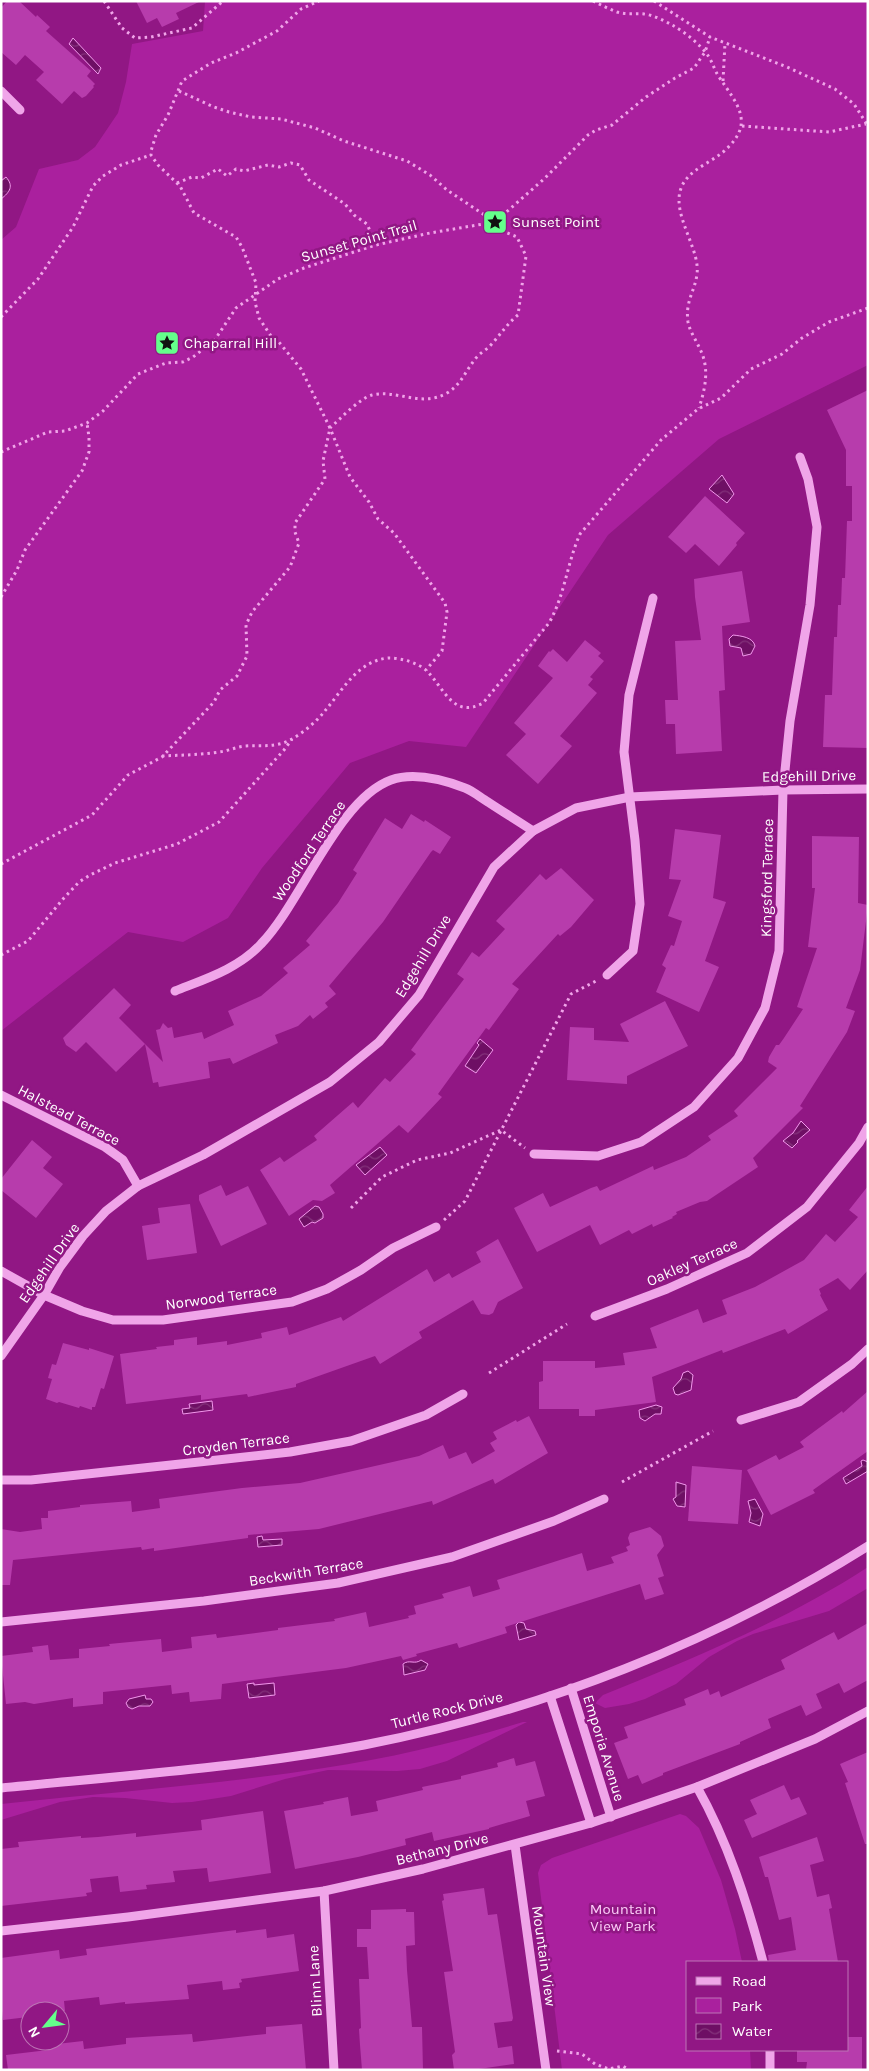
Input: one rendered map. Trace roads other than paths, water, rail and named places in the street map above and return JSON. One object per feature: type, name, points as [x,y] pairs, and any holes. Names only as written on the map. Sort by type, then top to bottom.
[{"type":"street","points":[[1,91],[20,110]]},
{"type":"street","name":"Kingsford Terrace","points":[[534,1154],[598,1156],[641,1142],[694,1107],[738,1058],[765,1008],[779,950],[783,790],[790,721],[810,605],[817,527],[808,479],[800,457]]},
{"type":"street","points":[[607,975],[633,951],[640,904],[624,752],[629,695],[653,598]]},
{"type":"street","name":"Woodford Terrace","points":[[175,991],[224,971],[241,961],[262,944],[296,897],[347,816],[366,794],[391,780],[415,776],[467,789],[533,831]]},
{"type":"street","name":"Edgehill Drive","points":[[1,1356],[44,1295],[60,1267],[82,1236],[106,1211],[138,1186],[203,1155],[330,1082],[379,1042],[420,994],[494,867],[533,831],[576,808],[630,796],[868,789]]},
{"type":"street","name":"Halstead Terrace","points":[[1,1095],[105,1147],[123,1160],[138,1186]]},
{"type":"street","name":"Oakley Terrace","points":[[595,1316],[667,1289],[747,1253],[807,1207],[859,1143],[868,1127]]},
{"type":"street","name":"Norwood Terrace","points":[[1,1271],[44,1295],[82,1311],[113,1320],[163,1320],[292,1302],[327,1289],[361,1270],[393,1248],[436,1227]]},
{"type":"street","points":[[741,1420],[799,1402],[852,1364],[868,1349]]},
{"type":"street","name":"Croyden Terrace","points":[[1,1480],[31,1480],[290,1452],[351,1441],[426,1415],[463,1394]]},
{"type":"street","name":"Beckwith Terrace","points":[[1,1622],[204,1601],[338,1583],[452,1558],[554,1521],[604,1499]]},
{"type":"street","name":"Turtle Rock Drive","points":[[1,1788],[188,1770],[293,1757],[366,1744],[475,1720],[550,1696],[709,1633],[790,1591],[868,1546]]},
{"type":"street","name":"Emporia Avenue","points":[[571,1688],[611,1817]]},
{"type":"street","points":[[550,1696],[591,1823]]},
{"type":"street","name":"Bethany Drive","points":[[1,1931],[128,1917],[324,1891],[515,1846],[611,1817],[698,1787],[815,1739],[868,1711]]},
{"type":"street","points":[[698,1787],[720,1830],[735,1870],[750,1913],[763,1961]]},
{"type":"street","name":"Mountain View","points":[[515,1846],[546,2070]]},
{"type":"street","name":"Blinn Lane","points":[[324,1891],[334,2070]]},
{"type":"street","points":[[770,2051],[770,2070]]},
{"type":"water","points":[[73,38],[101,68],[98,74],[69,44]]},
{"type":"water","points":[[6,177],[10,183],[10,189],[1,199],[1,181]]},
{"type":"water","points":[[722,475],[734,494],[727,503],[709,489]]},
{"type":"water","points":[[733,635],[746,638],[754,643],[755,646],[751,654],[743,656],[741,648],[730,646],[729,639]]},
{"type":"water","points":[[480,1039],[493,1050],[476,1073],[465,1066],[479,1045],[477,1043]]},
{"type":"water","points":[[801,1121],[810,1130],[792,1148],[783,1141],[793,1133]]},
{"type":"water","points":[[380,1147],[387,1155],[365,1175],[356,1165]]},
{"type":"water","points":[[315,1206],[319,1207],[323,1218],[304,1227],[299,1219]]},
{"type":"water","points":[[688,1371],[693,1375],[691,1390],[678,1395],[675,1394],[673,1388],[681,1379],[683,1373]]},
{"type":"water","points":[[212,1401],[213,1410],[183,1414],[182,1409],[190,1408],[189,1404]]},
{"type":"water","points":[[656,1405],[662,1407],[661,1414],[655,1414],[645,1421],[640,1418],[639,1410]]},
{"type":"water","points":[[861,1461],[868,1462],[868,1471],[846,1484],[843,1478],[862,1466]]},
{"type":"water","points":[[676,1482],[686,1485],[685,1507],[677,1506],[673,1499],[676,1497]]},
{"type":"water","points":[[755,1499],[763,1514],[760,1526],[749,1522],[751,1513],[748,1501]]},
{"type":"water","points":[[262,1536],[263,1540],[282,1539],[282,1545],[258,1547],[257,1537]]},
{"type":"water","points":[[519,1622],[524,1623],[526,1629],[535,1631],[536,1635],[519,1640],[516,1625]]},
{"type":"water","points":[[421,1660],[428,1664],[425,1670],[404,1675],[403,1664]]},
{"type":"water","points":[[254,1683],[254,1685],[274,1683],[275,1695],[249,1698],[247,1684]]},
{"type":"water","points":[[145,1695],[146,1699],[151,1699],[153,1702],[150,1706],[139,1706],[132,1709],[128,1707],[126,1703],[129,1699]]},
{"type":"place","name":"Sunset Point","points":[[495,222]]},
{"type":"place","name":"Chaparral Hill","points":[[167,343]]},
{"type":"park label","name":"Mountain View Park","points":[[623,1918]]}]
